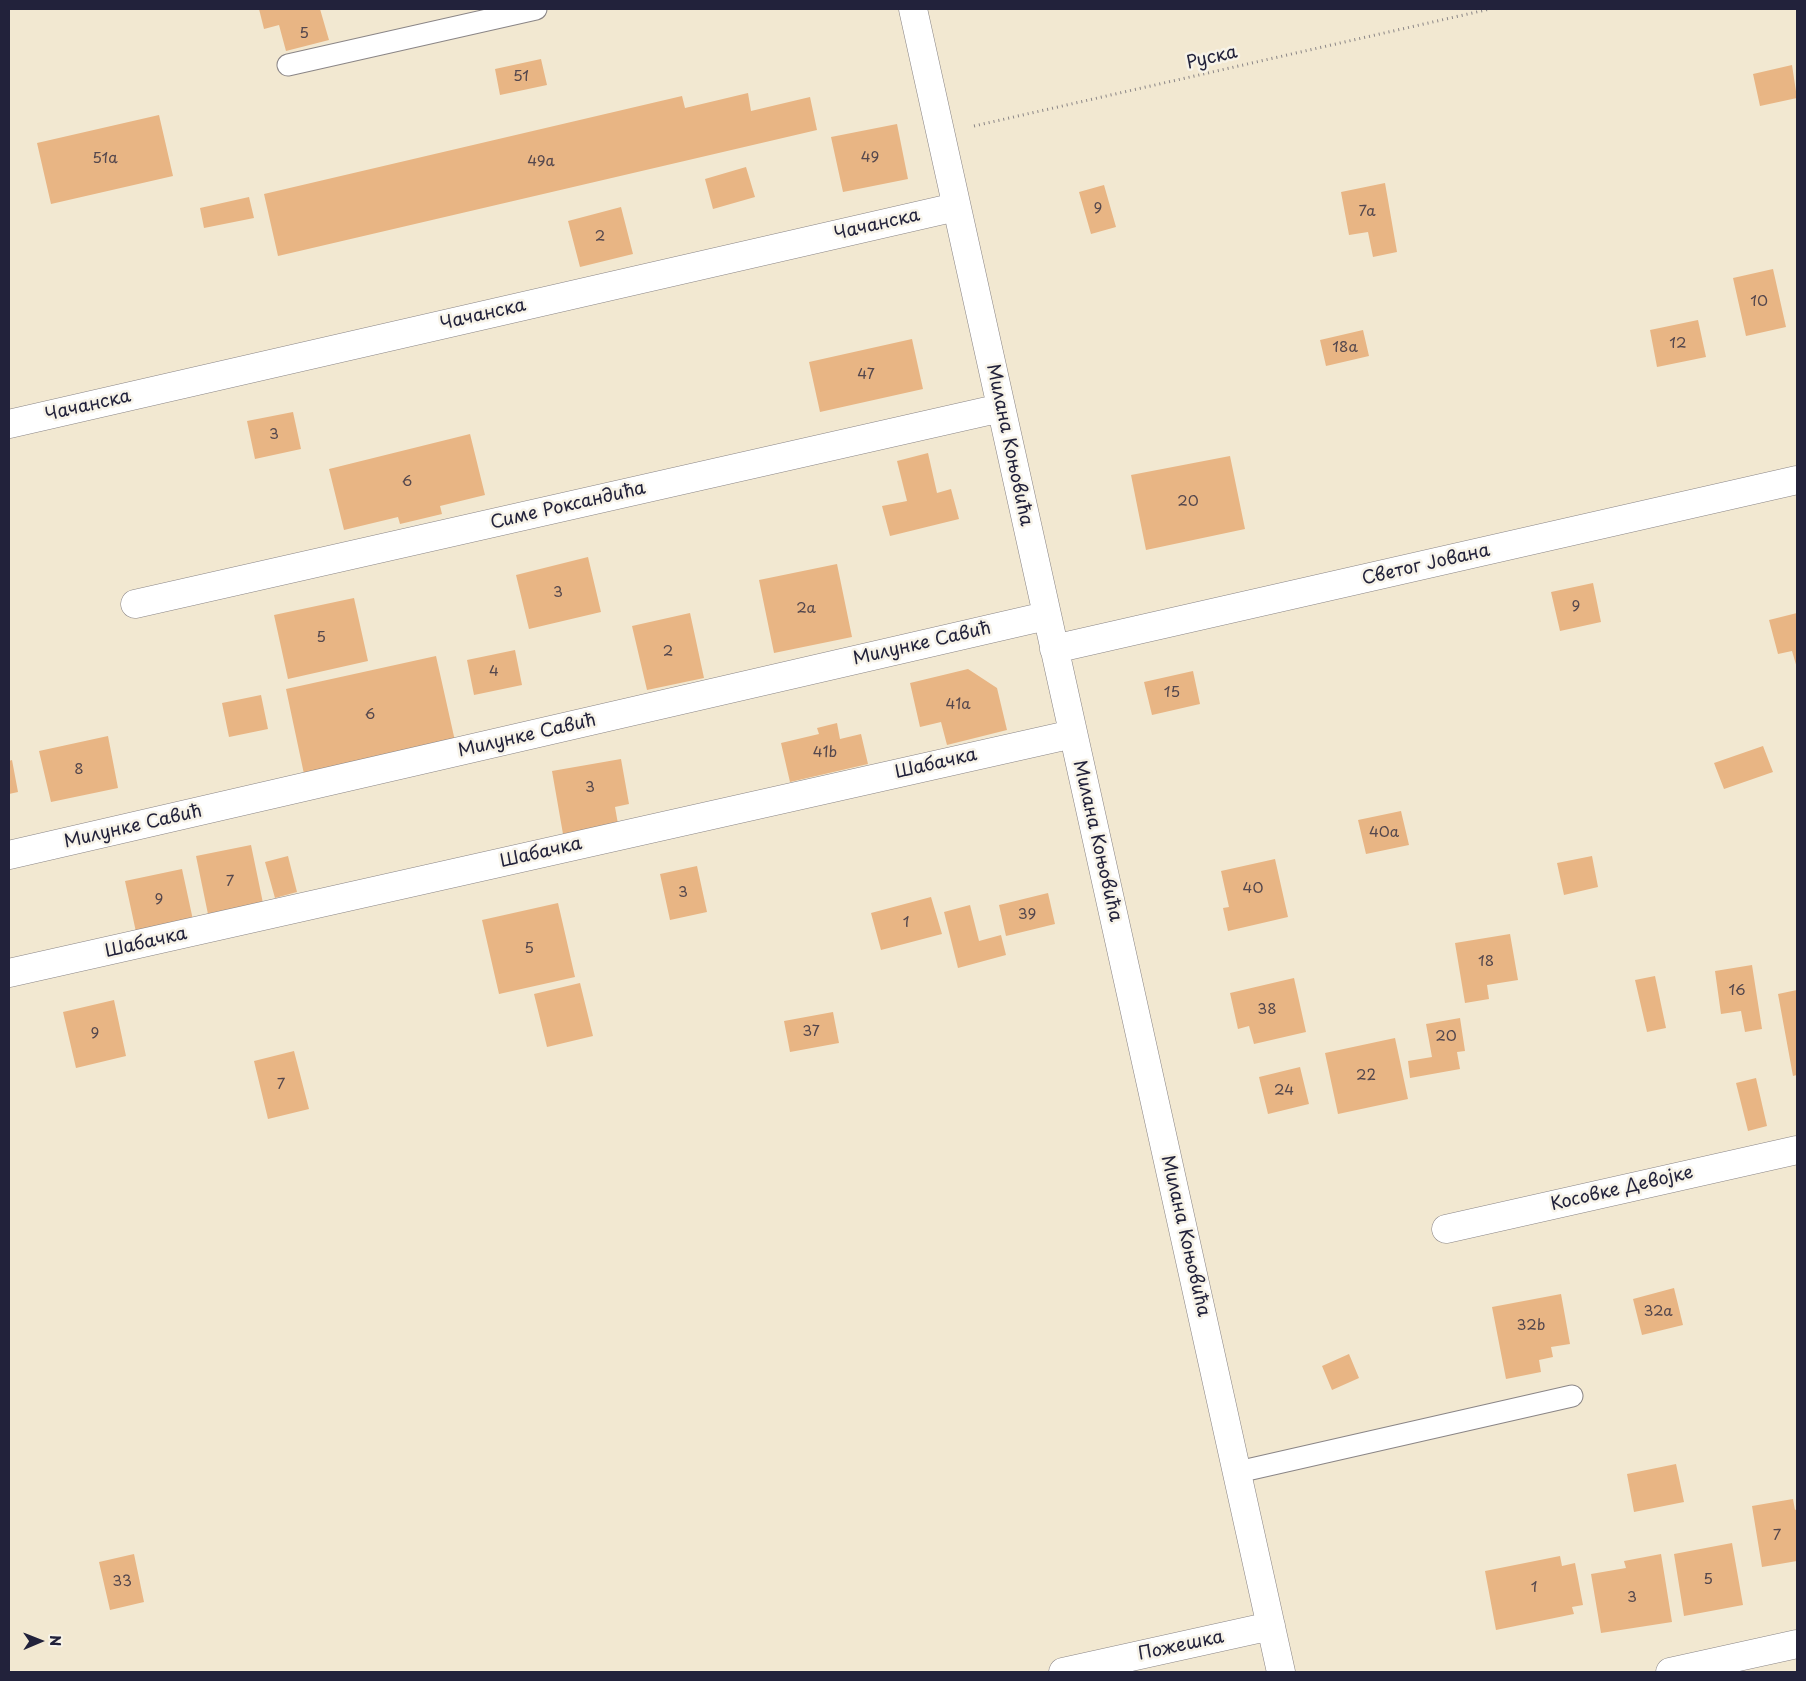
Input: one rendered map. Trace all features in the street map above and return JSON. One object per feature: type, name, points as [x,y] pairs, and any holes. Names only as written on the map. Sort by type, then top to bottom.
[{"type":"street","name":"Милана Коњовића","points":[[913,9],[1281,1672]]},
{"type":"street","name":"Чачанска","points":[[9,424],[956,207]]},
{"type":"street","name":"Симе Роксандића","points":[[135,604],[1001,408]]},
{"type":"street","name":"Светог Јована","points":[[1054,650],[1797,480]]},
{"type":"street","name":"Милунке Савић","points":[[9,855],[1046,616]]},
{"type":"street","name":"Шабачка","points":[[9,973],[1073,734]]},
{"type":"street","name":"Косовке Девојке","points":[[1446,1229],[1797,1150]]},
{"type":"street","name":"Пожешка","points":[[1063,1672],[1271,1626]]},
{"type":"street","points":[[1670,1672],[1797,1644]]},
{"type":"lane","points":[[288,65],[536,9]]},
{"type":"lane","points":[[1238,1472],[1572,1396]]},
{"type":"path","name":"Руска","points":[[940,134],[1490,9]]},
{"type":"building","points":[[259,9],[320,9],[329,40],[286,51],[279,25],[264,29]]},
{"type":"building","points":[[541,59],[547,85],[500,95],[495,69]]},
{"type":"building","points":[[1792,65],[1797,98],[1760,106],[1753,74]]},
{"type":"building","points":[[748,93],[751,111],[810,97],[817,130],[278,256],[264,194],[682,96],[685,108]]},
{"type":"building","points":[[159,115],[173,176],[51,204],[37,143]]},
{"type":"building","points":[[897,124],[908,179],[843,192],[831,137]]},
{"type":"building","points":[[746,167],[755,197],[713,209],[705,179]]},
{"type":"building","points":[[1385,183],[1397,252],[1373,257],[1368,232],[1349,235],[1341,192]]},
{"type":"building","points":[[1104,185],[1116,227],[1091,234],[1079,192]]},
{"type":"building","points":[[249,197],[254,218],[204,228],[200,208]]},
{"type":"building","points":[[621,207],[633,254],[580,267],[568,221]]},
{"type":"building","points":[[1773,269],[1786,327],[1746,336],[1733,278]]},
{"type":"building","points":[[1698,320],[1706,357],[1657,367],[1650,330]]},
{"type":"building","points":[[1363,330],[1369,356],[1326,366],[1320,340]]},
{"type":"building","points":[[912,339],[923,389],[820,412],[809,362]]},
{"type":"building","points":[[293,412],[301,449],[255,459],[247,421]]},
{"type":"building","points":[[470,434],[485,495],[440,506],[442,514],[400,524],[398,517],[344,530],[329,469]]},
{"type":"building","points":[[928,453],[937,493],[951,489],[959,519],[890,536],[882,506],[907,501],[897,461]]},
{"type":"building","points":[[1230,456],[1245,529],[1146,550],[1131,475]]},
{"type":"building","points":[[588,557],[601,612],[529,629],[516,575]]},
{"type":"building","points":[[837,564],[852,637],[774,653],[759,580]]},
{"type":"building","points":[[1593,583],[1601,622],[1560,631],[1551,592]]},
{"type":"building","points":[[354,598],[368,661],[288,679],[274,615]]},
{"type":"building","points":[[690,613],[704,678],[647,690],[632,626]]},
{"type":"building","points":[[1797,613],[1797,668],[1792,651],[1778,654],[1769,620]]},
{"type":"building","points":[[515,650],[522,685],[474,695],[467,660]]},
{"type":"building","points":[[436,656],[455,741],[304,774],[286,689]]},
{"type":"building","points":[[968,669],[997,688],[1007,730],[947,745],[941,722],[920,727],[910,683]]},
{"type":"building","points":[[1193,671],[1200,704],[1152,715],[1144,682]]},
{"type":"building","points":[[261,695],[268,729],[229,737],[222,703]]},
{"type":"building","points":[[837,723],[840,739],[861,734],[868,764],[790,782],[781,743],[819,734],[817,728]]},
{"type":"building","points":[[108,736],[118,788],[51,802],[39,751]]},
{"type":"building","points":[[1763,746],[1773,772],[1724,789],[1714,763]]},
{"type":"building","points":[[621,759],[629,804],[615,807],[618,824],[563,834],[552,771]]},
{"type":"building","points":[[12,760],[18,792],[9,794],[9,761]]},
{"type":"building","points":[[1401,811],[1409,845],[1366,854],[1358,820]]},
{"type":"building","points":[[251,845],[264,908],[209,919],[196,856]]},
{"type":"building","points":[[288,856],[297,892],[275,898],[265,862]]},
{"type":"building","points":[[1592,856],[1598,887],[1564,895],[1557,863]]},
{"type":"building","points":[[1275,859],[1288,917],[1228,931],[1223,908],[1229,907],[1221,871]]},
{"type":"building","points":[[697,866],[707,912],[670,920],[660,874]]},
{"type":"building","points":[[182,869],[193,920],[136,932],[125,881]]},
{"type":"building","points":[[1048,893],[1055,924],[1006,936],[999,905]]},
{"type":"building","points":[[931,897],[942,934],[881,950],[871,913]]},
{"type":"building","points":[[558,903],[575,977],[499,994],[482,920]]},
{"type":"building","points":[[970,905],[979,941],[1001,935],[1006,955],[958,968],[944,912]]},
{"type":"building","points":[[1510,934],[1518,980],[1487,985],[1489,999],[1465,1003],[1455,943]]},
{"type":"building","points":[[1752,965],[1762,1029],[1745,1032],[1741,1011],[1721,1014],[1715,971]]},
{"type":"building","points":[[1655,976],[1666,1028],[1647,1032],[1635,980]]},
{"type":"building","points":[[1294,978],[1306,1032],[1254,1044],[1249,1026],[1238,1029],[1230,993]]},
{"type":"building","points":[[580,983],[593,1036],[547,1047],[534,994]]},
{"type":"building","points":[[1797,990],[1797,1075],[1793,1076],[1778,994]]},
{"type":"building","points":[[114,1000],[126,1056],[76,1068],[63,1012]]},
{"type":"building","points":[[833,1012],[839,1043],[790,1052],[784,1021]]},
{"type":"building","points":[[1460,1018],[1465,1051],[1457,1052],[1460,1069],[1410,1078],[1408,1061],[1432,1057],[1426,1024]]},
{"type":"building","points":[[1395,1038],[1408,1099],[1338,1114],[1325,1053]]},
{"type":"building","points":[[294,1051],[309,1109],[268,1119],[254,1061]]},
{"type":"building","points":[[1300,1067],[1309,1104],[1268,1114],[1259,1077]]},
{"type":"building","points":[[1756,1078],[1767,1126],[1748,1131],[1736,1083]]},
{"type":"building","points":[[1674,1288],[1683,1325],[1642,1335],[1633,1299]]},
{"type":"building","points":[[1561,1294],[1570,1344],[1551,1347],[1553,1357],[1539,1360],[1541,1372],[1506,1379],[1492,1307]]},
{"type":"building","points":[[1349,1354],[1359,1378],[1332,1390],[1322,1366]]},
{"type":"building","points":[[1676,1464],[1684,1502],[1634,1512],[1627,1474]]},
{"type":"building","points":[[1793,1499],[1795,1510],[1797,1509],[1797,1561],[1762,1567],[1752,1506]]},
{"type":"building","points":[[1732,1543],[1743,1605],[1684,1616],[1674,1554]]},
{"type":"building","points":[[134,1554],[144,1602],[110,1610],[99,1562]]},
{"type":"building","points":[[1661,1554],[1672,1622],[1601,1633],[1591,1574],[1626,1568],[1624,1561]]},
{"type":"building","points":[[1560,1556],[1562,1566],[1575,1563],[1583,1605],[1572,1607],[1574,1614],[1496,1630],[1485,1571]]}]
